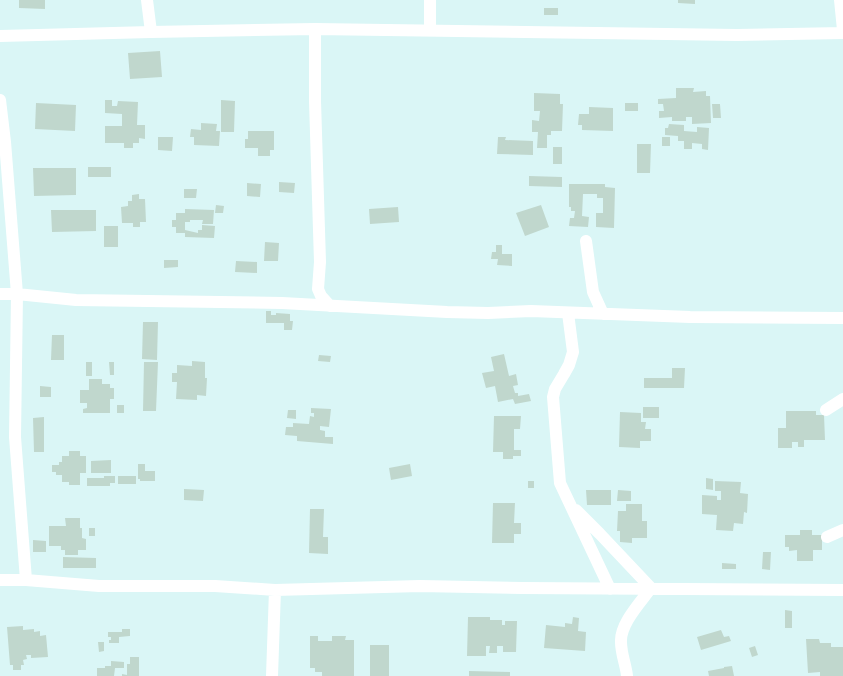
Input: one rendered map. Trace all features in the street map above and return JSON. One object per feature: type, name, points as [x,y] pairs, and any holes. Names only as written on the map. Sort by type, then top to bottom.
[{"type":"street","points":[[147,0],[151,32]]},
{"type":"street","points":[[430,0],[430,30]]},
{"type":"street","points":[[840,0],[843,30]]},
{"type":"street","points":[[315,29],[320,262],[318,289],[320,296],[330,306]]},
{"type":"street","points":[[0,36],[315,29],[722,35],[843,33]]},
{"type":"street","points":[[0,100],[5,142],[17,294],[15,437],[26,580]]},
{"type":"street","points":[[586,241],[593,292],[603,314]]},
{"type":"street","points":[[0,294],[17,294],[76,300],[223,301],[447,312],[488,313],[531,311],[690,317],[843,318]]},
{"type":"street","points":[[568,313],[573,352],[569,365],[555,389],[553,397],[560,483],[610,589]]},
{"type":"street","points":[[826,410],[843,399]]},
{"type":"street","points":[[570,504],[651,588]]},
{"type":"street","points":[[827,537],[843,530]]},
{"type":"street","points":[[0,580],[26,580],[83,585],[215,586],[275,590],[420,586],[610,589],[843,590]]},
{"type":"street","points":[[627,676],[621,635],[628,620],[651,588]]},
{"type":"street","points":[[272,676],[275,590]]},
{"type":"building","points":[[19,0],[45,0],[45,9],[19,8]]},
{"type":"building","points":[[678,0],[695,0],[695,4],[678,3]]},
{"type":"building","points":[[544,8],[558,8],[558,15],[544,15]]},
{"type":"building","points":[[160,51],[162,77],[130,79],[128,53]]},
{"type":"building","points":[[676,88],[694,88],[693,92],[706,91],[706,96],[710,96],[711,123],[692,124],[692,117],[686,117],[686,121],[672,121],[672,117],[659,118],[659,111],[664,111],[663,104],[658,104],[658,99],[676,98]]},
{"type":"building","points":[[534,93],[560,94],[560,104],[563,104],[562,131],[551,131],[551,135],[547,135],[547,148],[537,148],[538,132],[532,132],[532,120],[539,121],[540,111],[534,111]]},
{"type":"building","points":[[105,100],[112,100],[112,106],[117,106],[118,101],[138,102],[137,125],[145,125],[145,139],[139,138],[139,143],[133,143],[133,148],[124,148],[124,143],[105,143],[105,126],[122,126],[122,114],[105,113]]},
{"type":"building","points":[[221,100],[235,101],[234,132],[221,132]]},
{"type":"building","points":[[36,103],[76,105],[75,131],[35,129]]},
{"type":"building","points":[[625,103],[638,103],[638,111],[625,111]]},
{"type":"building","points":[[712,104],[720,104],[721,118],[713,118]]},
{"type":"building","points":[[589,107],[613,108],[613,131],[582,130],[582,125],[578,125],[579,114],[589,114]]},
{"type":"building","points":[[201,123],[217,124],[216,131],[220,131],[219,146],[194,145],[194,137],[190,137],[191,129],[201,130]]},
{"type":"building","points":[[669,124],[684,125],[684,131],[697,132],[697,127],[709,128],[708,150],[702,149],[702,144],[692,143],[692,149],[684,149],[684,141],[678,141],[678,136],[665,135],[665,128],[668,128]]},
{"type":"building","points":[[248,131],[274,131],[274,150],[270,150],[270,156],[258,156],[258,148],[245,148],[245,139],[248,139]]},
{"type":"building","points":[[158,137],[173,137],[172,151],[158,150]]},
{"type":"building","points":[[498,137],[506,137],[505,140],[533,141],[533,155],[497,154]]},
{"type":"building","points":[[662,137],[670,137],[670,146],[662,146]]},
{"type":"building","points":[[637,144],[651,144],[650,173],[637,173]]},
{"type":"building","points":[[553,147],[562,147],[562,164],[553,164]]},
{"type":"building","points":[[88,167],[111,167],[111,177],[88,177]]},
{"type":"building","points":[[33,168],[76,168],[76,195],[34,196]]},
{"type":"building","points":[[529,176],[562,177],[562,187],[529,186]]},
{"type":"building","points":[[279,182],[295,183],[294,193],[279,192]]},
{"type":"building","points":[[247,183],[261,184],[260,197],[247,196]]},
{"type":"building","points":[[569,184],[605,184],[605,187],[615,188],[614,228],[596,227],[596,213],[603,213],[603,198],[597,198],[597,194],[583,194],[582,216],[589,217],[588,227],[569,226],[570,218],[574,218],[575,211],[571,211],[571,207],[569,207]]},
{"type":"building","points":[[184,189],[197,189],[196,198],[184,198]]},
{"type":"building","points":[[139,194],[139,199],[145,199],[146,222],[140,222],[140,227],[133,227],[133,223],[122,223],[121,207],[128,206],[128,201],[132,201],[132,195]]},
{"type":"building","points":[[216,205],[224,206],[223,213],[215,213]]},
{"type":"building","points":[[541,205],[549,227],[525,236],[516,213]]},
{"type":"building","points":[[398,207],[399,222],[370,224],[369,209]]},
{"type":"building","points":[[185,209],[214,210],[213,224],[202,224],[203,220],[190,220],[190,222],[185,222],[185,230],[198,233],[198,230],[202,230],[202,225],[215,226],[214,238],[185,237],[185,233],[176,233],[176,227],[172,227],[172,220],[176,220],[176,213],[185,213]]},
{"type":"building","points":[[51,210],[96,210],[96,231],[52,232]]},
{"type":"building","points":[[104,226],[118,226],[118,247],[104,247]]},
{"type":"building","points":[[265,242],[279,243],[278,261],[264,261]]},
{"type":"building","points":[[496,245],[502,245],[502,254],[512,254],[512,266],[497,265],[498,259],[491,259],[492,252],[496,252]]},
{"type":"building","points":[[164,260],[178,260],[178,267],[164,268]]},
{"type":"building","points":[[236,261],[257,262],[257,273],[235,272]]},
{"type":"building","points":[[266,311],[271,311],[271,315],[276,315],[276,313],[290,314],[290,321],[293,321],[292,330],[284,330],[284,323],[266,323]]},
{"type":"building","points":[[143,322],[158,322],[157,360],[142,359]]},
{"type":"building","points":[[52,335],[64,335],[64,360],[51,360]]},
{"type":"building","points":[[504,354],[509,376],[516,374],[518,385],[513,386],[515,393],[518,393],[518,396],[529,394],[531,401],[515,404],[513,399],[498,402],[495,386],[486,388],[482,373],[494,371],[491,357]]},
{"type":"building","points":[[319,355],[331,356],[330,362],[318,361]]},
{"type":"building","points":[[192,361],[205,362],[205,378],[207,378],[206,396],[197,395],[197,400],[176,399],[177,382],[172,382],[172,373],[177,373],[177,365],[192,366]]},
{"type":"building","points":[[86,362],[92,362],[92,376],[86,376]]},
{"type":"building","points":[[109,362],[114,362],[114,375],[110,375]]},
{"type":"building","points":[[144,362],[158,362],[156,411],[143,411]]},
{"type":"building","points":[[672,368],[685,368],[684,388],[644,388],[644,378],[672,378]]},
{"type":"building","points":[[89,379],[102,379],[102,384],[110,384],[110,388],[114,388],[114,399],[110,399],[110,413],[83,413],[83,409],[87,408],[87,403],[80,403],[80,390],[89,390]]},
{"type":"building","points":[[40,386],[51,387],[51,397],[40,397]]},
{"type":"building","points":[[117,405],[124,405],[124,413],[117,413]]},
{"type":"building","points":[[643,407],[659,407],[659,418],[643,418]]},
{"type":"building","points":[[311,408],[331,409],[329,427],[320,426],[320,430],[325,431],[325,437],[333,437],[333,444],[297,441],[297,436],[285,435],[286,427],[293,427],[293,423],[309,424],[310,416],[314,417],[314,413],[311,413]]},
{"type":"building","points":[[288,410],[296,410],[296,419],[287,418]]},
{"type":"building","points":[[786,411],[816,411],[816,415],[824,415],[825,440],[804,440],[804,447],[798,447],[798,442],[792,442],[792,448],[778,448],[778,428],[786,428]]},
{"type":"building","points":[[620,412],[641,413],[641,422],[646,422],[645,429],[651,429],[651,441],[640,441],[640,448],[619,447]]},
{"type":"building","points":[[494,416],[521,416],[520,429],[514,429],[514,450],[521,450],[521,456],[513,456],[513,459],[503,459],[503,452],[493,452]]},
{"type":"building","points":[[44,417],[44,452],[34,452],[33,418]]},
{"type":"building","points":[[69,451],[80,451],[80,456],[86,456],[86,473],[80,473],[80,485],[69,485],[69,482],[62,482],[62,475],[56,475],[56,472],[52,472],[52,465],[59,465],[59,462],[62,462],[62,456],[69,456]]},
{"type":"building","points":[[111,460],[111,473],[91,473],[91,461]]},
{"type":"building","points":[[138,464],[145,464],[145,471],[155,471],[155,481],[140,481],[140,479],[138,479]]},
{"type":"building","points":[[410,464],[412,476],[391,480],[389,468]]},
{"type":"building","points":[[104,476],[115,476],[115,483],[110,483],[110,486],[87,486],[87,478],[104,478]]},
{"type":"building","points":[[118,476],[136,476],[136,484],[118,484]]},
{"type":"building","points":[[706,478],[713,479],[713,490],[706,489]]},
{"type":"building","points":[[528,481],[534,481],[534,488],[528,488]]},
{"type":"building","points":[[715,481],[741,482],[740,493],[748,494],[747,513],[744,512],[743,524],[734,523],[733,531],[716,530],[717,515],[702,514],[702,495],[717,496],[717,500],[721,500],[721,491],[715,491]]},
{"type":"building","points":[[184,489],[204,490],[203,501],[184,500]]},
{"type":"building","points":[[586,490],[611,490],[611,505],[587,505]]},
{"type":"building","points":[[618,490],[631,491],[631,501],[617,501]]},
{"type":"building","points":[[493,503],[515,503],[514,523],[521,523],[521,534],[514,534],[514,543],[492,543]]},
{"type":"building","points":[[626,504],[642,504],[642,521],[647,521],[647,538],[632,538],[632,543],[620,542],[620,531],[617,531],[618,511],[626,511]]},
{"type":"building","points":[[310,509],[324,509],[323,537],[328,537],[328,554],[309,553]]},
{"type":"building","points":[[65,518],[80,518],[82,538],[86,539],[86,550],[78,550],[78,555],[65,555],[65,550],[61,550],[61,546],[49,546],[49,526],[66,526]]},
{"type":"building","points":[[89,528],[95,528],[95,536],[89,536]]},
{"type":"building","points":[[800,530],[812,530],[812,535],[822,535],[822,550],[813,550],[813,561],[797,561],[797,550],[789,551],[789,547],[785,547],[785,535],[800,535]]},
{"type":"building","points":[[33,540],[46,541],[46,552],[33,552]]},
{"type":"building","points":[[763,552],[771,552],[770,570],[762,569]]},
{"type":"building","points":[[63,557],[96,558],[96,568],[63,568]]},
{"type":"building","points":[[722,563],[736,564],[736,569],[722,569]]},
{"type":"building","points":[[785,610],[792,611],[792,628],[785,628]]},
{"type":"building","points":[[468,617],[490,617],[490,620],[502,620],[502,625],[505,625],[505,621],[517,621],[516,652],[503,652],[503,646],[497,646],[497,653],[489,653],[490,646],[486,646],[486,656],[467,656]]},
{"type":"building","points":[[573,617],[579,618],[578,631],[586,632],[585,651],[544,648],[546,625],[565,627],[565,623],[572,624]]},
{"type":"building","points":[[23,626],[23,630],[34,629],[34,632],[40,631],[40,636],[46,635],[48,657],[31,658],[31,655],[26,655],[27,659],[23,660],[24,665],[21,665],[21,670],[13,670],[13,665],[10,665],[7,627]]},
{"type":"building","points":[[122,629],[130,629],[130,636],[119,637],[119,643],[109,643],[111,637],[108,637],[108,632],[122,632]]},
{"type":"building","points":[[721,630],[724,637],[729,636],[731,641],[701,650],[697,637]]},
{"type":"building","points":[[310,636],[318,636],[318,641],[332,641],[332,636],[346,636],[345,640],[354,640],[354,676],[322,676],[322,672],[315,672],[315,668],[310,668]]},
{"type":"building","points":[[806,639],[819,639],[820,643],[831,643],[831,647],[843,647],[843,676],[820,676],[820,672],[808,673]]},
{"type":"building","points":[[98,642],[104,642],[104,651],[99,652]]},
{"type":"building","points":[[370,645],[389,645],[389,676],[370,676]]},
{"type":"building","points":[[755,646],[758,655],[752,657],[749,648]]},
{"type":"building","points":[[130,657],[139,657],[139,676],[122,676],[122,674],[127,675],[127,664],[130,664]]},
{"type":"building","points":[[111,661],[124,662],[124,668],[115,668],[114,676],[97,676],[97,668],[111,666]]},
{"type":"building","points":[[732,666],[734,676],[709,676],[708,671]]},
{"type":"building","points":[[469,671],[510,672],[510,676],[469,676]]}]
